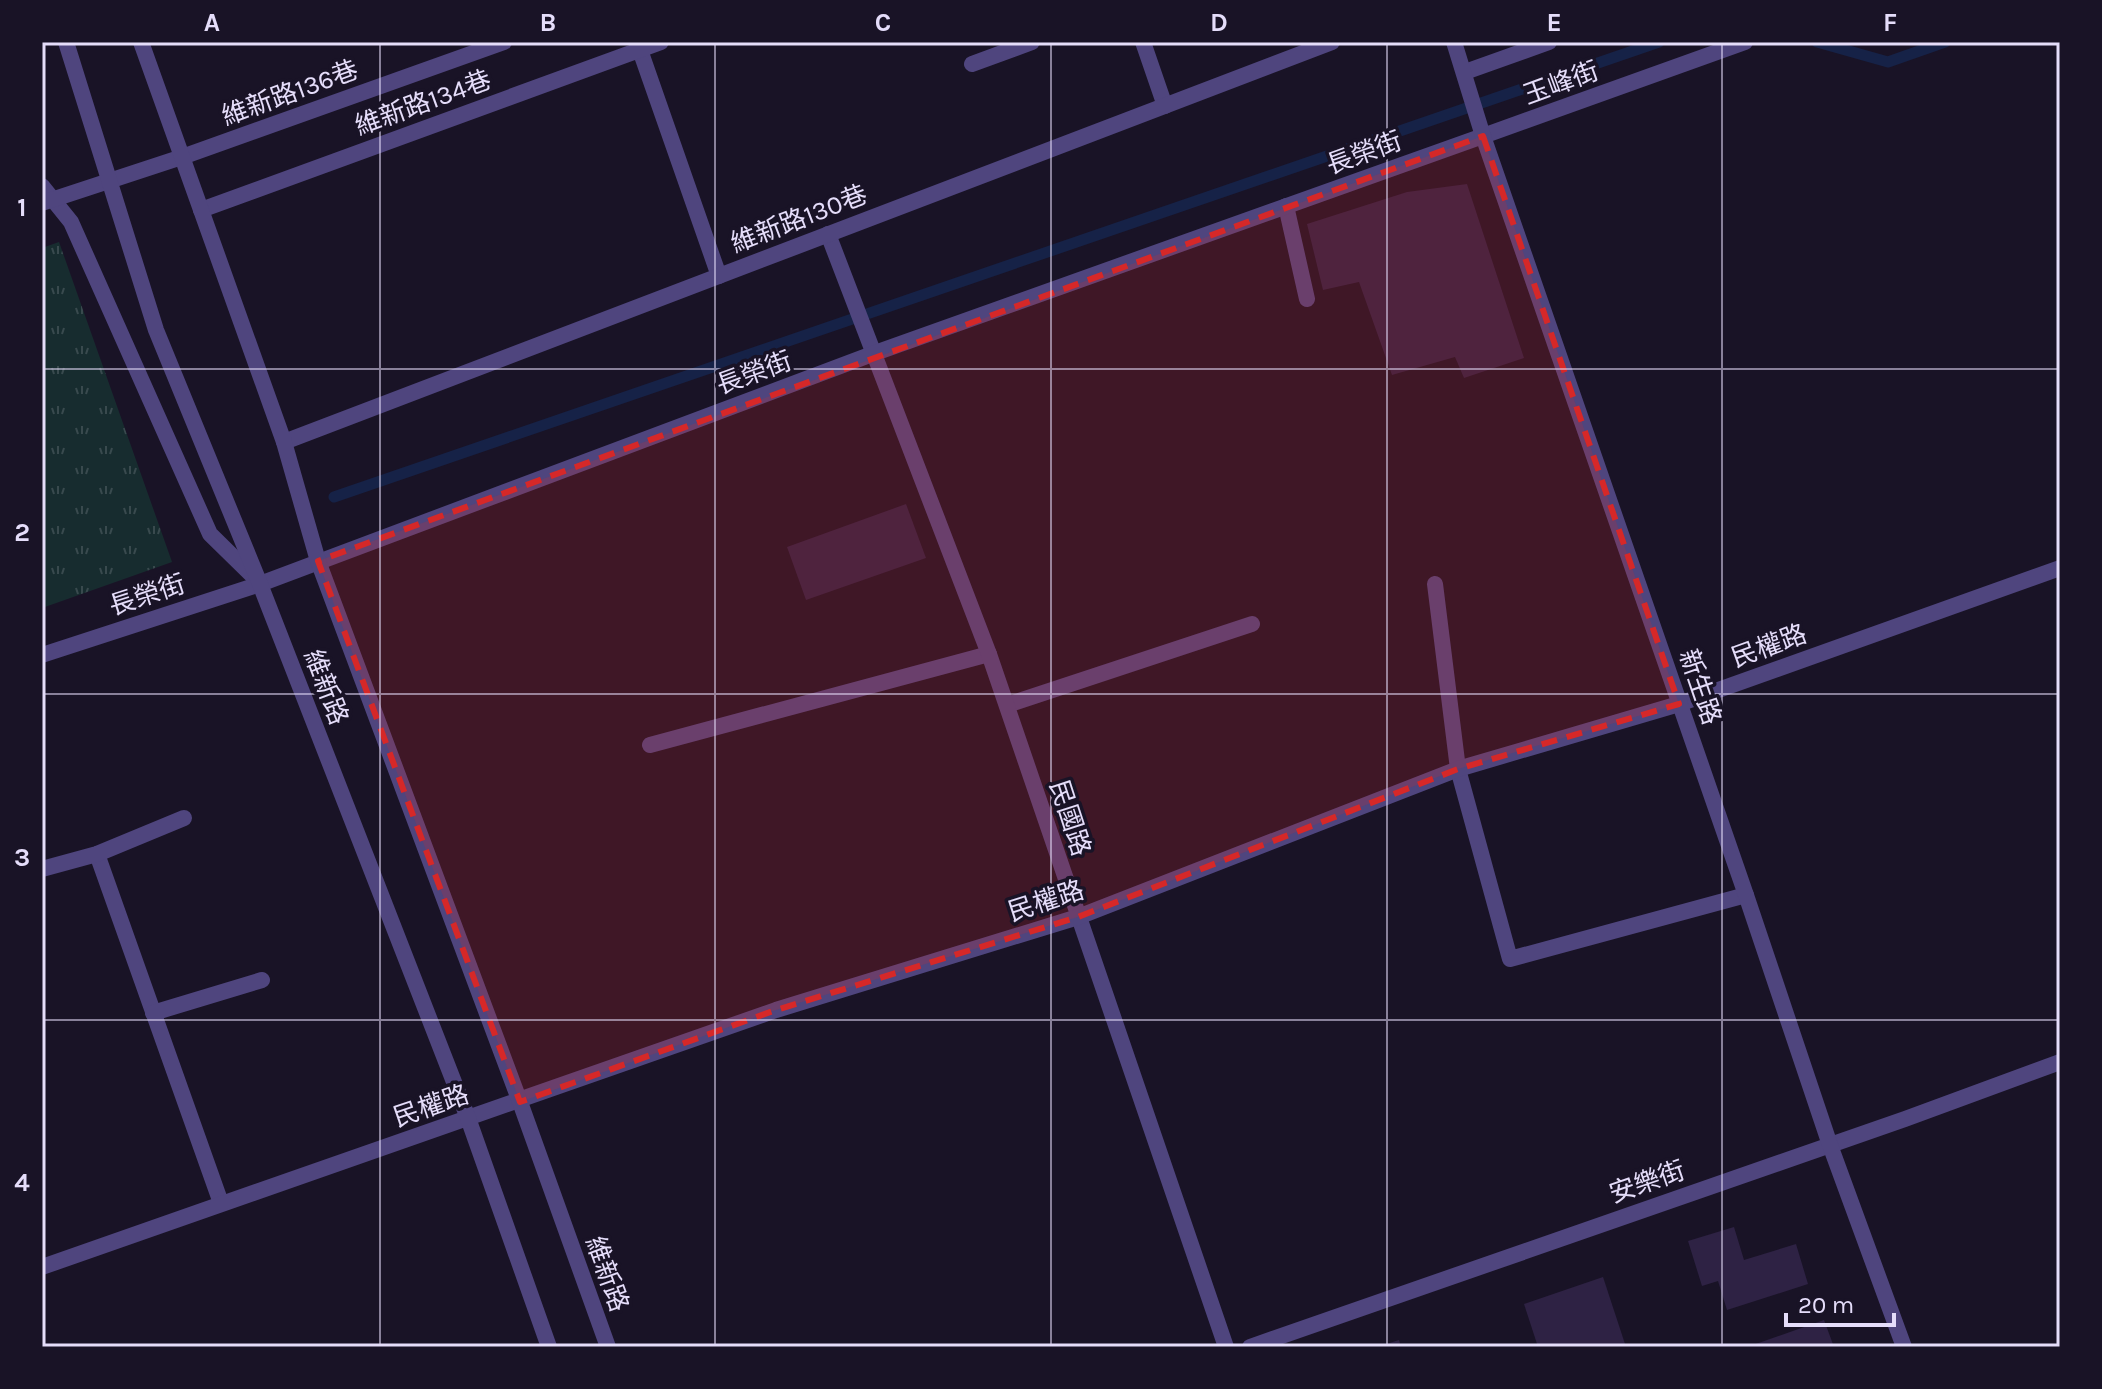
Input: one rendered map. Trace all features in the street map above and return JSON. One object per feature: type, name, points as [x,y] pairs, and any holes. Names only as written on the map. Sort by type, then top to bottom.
[{"type":"street","name":"維新路","points":[[66,42],[156,330],[260,584],[468,1118],[549,1347]]},
{"type":"street","name":"維新路","points":[[141,42],[284,442],[318,561],[608,1347]]},
{"type":"street","name":"維新路136巷","points":[[48,201],[182,157],[504,42]]},
{"type":"street","name":"維新路134巷","points":[[201,210],[661,42]]},
{"type":"street","points":[[972,64],[1032,42]]},
{"type":"street","points":[[1143,42],[1165,106]]},
{"type":"street","name":"維新路130巷","points":[[284,442],[1332,42]]},
{"type":"street","name":"新生路","points":[[1454,42],[1481,130],[1830,1145],[1904,1347]]},
{"type":"street","points":[[1465,72],[1549,42]]},
{"type":"street","name":"玉峰街","points":[[1481,130],[1745,42]]},
{"type":"street","points":[[640,50],[719,276]]},
{"type":"street","name":"長榮街","points":[[42,655],[260,584],[875,353],[1286,206],[1481,130]]},
{"type":"street","points":[[42,186],[48,201],[71,222],[210,534],[260,584]]},
{"type":"street","points":[[1286,206],[1307,299]]},
{"type":"street","name":"民國路","points":[[828,234],[989,654],[1226,1347]]},
{"type":"street","name":"民權路","points":[[42,1267],[776,1010],[1078,917],[1458,769],[1679,704],[2060,568]]},
{"type":"street","points":[[1435,584],[1458,769],[1510,959],[1746,895]]},
{"type":"street","points":[[1007,705],[1252,624]]},
{"type":"street","points":[[650,745],[989,654]]},
{"type":"street","points":[[42,869],[97,854],[184,818]]},
{"type":"street","points":[[97,854],[221,1203]]},
{"type":"street","points":[[153,1013],[262,980]]},
{"type":"street","name":"安樂街","points":[[1250,1347],[2060,1062]]},
{"type":"highlighted area","points":[[1483,136],[1679,704],[1458,769],[1078,917],[776,1010],[520,1102],[318,561]]},
{"type":"green space","points":[[59,242],[172,562],[42,608],[42,248]]},
{"type":"building","points":[[1467,184],[1524,358],[1464,378],[1455,357],[1392,375],[1359,282],[1323,290],[1307,224],[1407,192]]},
{"type":"building","points":[[906,504],[926,558],[806,600],[787,547]]},
{"type":"building","points":[[1734,1227],[1744,1260],[1796,1244],[1808,1284],[1727,1310],[1718,1281],[1702,1286],[1688,1241]]},
{"type":"building","points":[[1603,1277],[1626,1347],[1538,1347],[1524,1304]]},
{"type":"building","points":[[1824,1320],[1834,1347],[1747,1347]]},
{"type":"building","points":[[1399,1340],[1401,1347],[1380,1347],[1380,1346]]},
{"type":"waterway","points":[[334,497],[1659,42]]},
{"type":"waterway","points":[[1817,42],[1888,62],[1945,42]]}]
